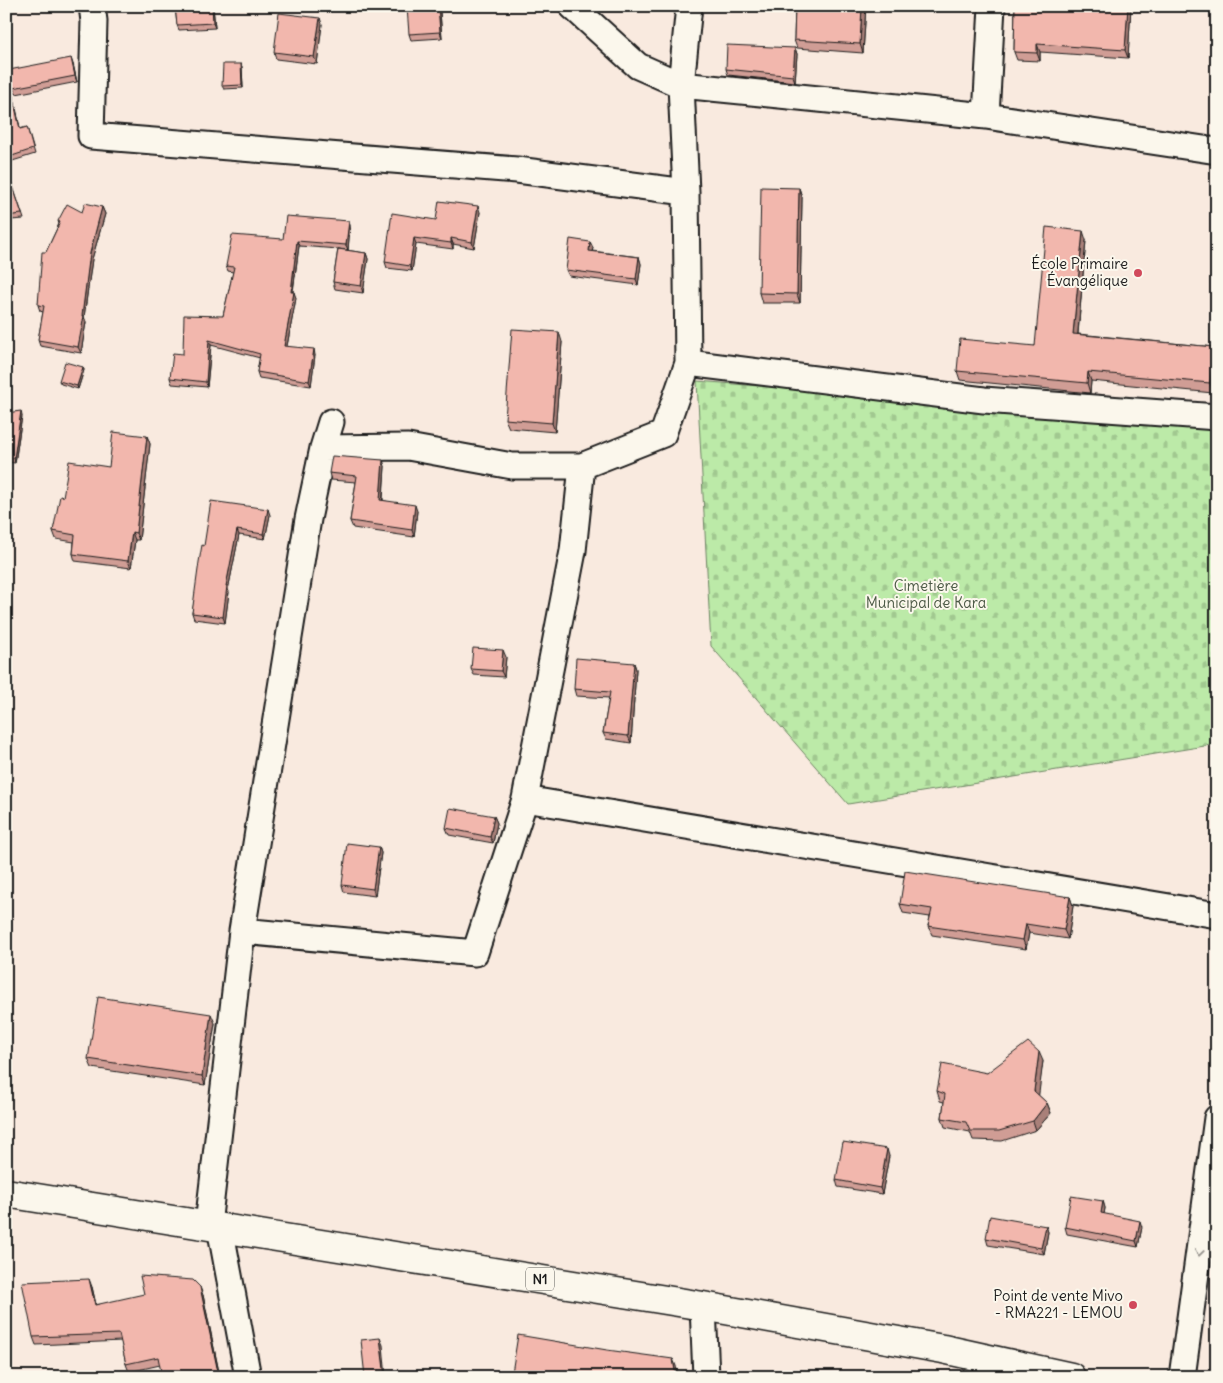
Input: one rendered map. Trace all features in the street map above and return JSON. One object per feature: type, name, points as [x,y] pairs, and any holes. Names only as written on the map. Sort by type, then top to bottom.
[{"type":"highway","name":"N1","points":[[6,1193],[703,1306],[943,1348],[1071,1377]]},
{"type":"street","points":[[92,6],[94,21],[91,136],[517,170],[686,192]]},
{"type":"street","points":[[572,6],[638,66],[681,85],[986,116],[1217,151]]},
{"type":"street","points":[[323,448],[408,447],[512,466],[582,466],[663,434],[688,363],[686,192],[681,85],[689,6]]},
{"type":"street","points":[[986,116],[992,6]]},
{"type":"street","points":[[688,363],[984,400],[1217,418]]},
{"type":"street","points":[[248,1377],[214,1226],[242,931],[307,529],[323,448],[331,422]]},
{"type":"street","points":[[242,931],[475,953],[524,799],[573,551],[582,466]]},
{"type":"street","points":[[524,799],[1217,915]]},
{"type":"street","points":[[1182,1377],[1217,1118]]},
{"type":"street","points":[[703,1306],[706,1377]]},
{"type":"green space","name":"Cimetière Municipal de Kara","points":[[697,381],[1217,423],[1217,744],[848,804],[711,646]]},
{"type":"building","points":[[175,6],[212,6],[213,23],[177,25]]},
{"type":"building","points":[[438,6],[440,32],[409,34],[407,7]]},
{"type":"building","points":[[795,6],[862,6],[860,44],[794,40]]},
{"type":"building","points":[[1015,6],[1128,6],[1125,50],[1037,44],[1037,53],[1014,52]]},
{"type":"building","points":[[279,13],[320,18],[314,57],[274,52]]},
{"type":"building","points":[[727,45],[795,48],[793,76],[726,69]]},
{"type":"building","points":[[71,58],[75,76],[13,88],[9,70]]},
{"type":"building","points":[[223,64],[241,64],[242,85],[222,86]]},
{"type":"building","points":[[12,93],[20,129],[27,127],[33,149],[6,158],[6,95]]},
{"type":"building","points":[[6,166],[22,214],[6,216]]},
{"type":"building","points":[[761,187],[799,188],[797,294],[759,293]]},
{"type":"building","points":[[439,201],[478,206],[472,242],[451,238],[451,243],[414,238],[410,266],[385,262],[392,213],[436,220]]},
{"type":"building","points":[[85,203],[102,207],[90,253],[82,316],[84,316],[78,347],[38,340],[44,306],[38,305],[42,252],[46,252],[67,204],[82,212]]},
{"type":"building","points":[[286,216],[349,221],[346,245],[297,241],[291,292],[294,292],[284,346],[314,349],[309,381],[257,372],[260,354],[209,340],[206,382],[170,378],[173,353],[183,354],[184,315],[223,316],[234,267],[226,266],[232,235],[283,239]]},
{"type":"building","points":[[1046,227],[1083,231],[1073,334],[1214,347],[1210,383],[1088,372],[1087,383],[957,371],[960,339],[1035,346]]},
{"type":"building","points":[[570,239],[590,242],[589,251],[639,257],[636,279],[566,270]]},
{"type":"building","points":[[338,249],[366,253],[361,286],[333,282]]},
{"type":"building","points":[[512,329],[559,332],[552,423],[505,419]]},
{"type":"building","points":[[65,362],[83,367],[77,386],[59,381]]},
{"type":"building","points":[[21,411],[14,458],[6,457],[6,413]]},
{"type":"building","points":[[113,432],[147,436],[136,533],[132,532],[128,561],[73,554],[75,535],[53,531],[60,496],[63,497],[69,461],[109,467]]},
{"type":"building","points":[[332,456],[383,460],[380,500],[415,505],[412,530],[350,521],[357,476],[329,473]]},
{"type":"building","points":[[211,501],[268,509],[263,534],[237,530],[226,586],[223,617],[192,613],[199,562],[202,545],[204,546]]},
{"type":"building","points":[[473,648],[503,650],[501,671],[471,669]]},
{"type":"building","points":[[576,658],[634,663],[628,736],[603,733],[610,692],[574,689]]},
{"type":"building","points":[[450,808],[494,816],[490,837],[446,828]]},
{"type":"building","points":[[347,843],[379,847],[373,889],[342,885]]},
{"type":"building","points":[[905,871],[1070,897],[1064,930],[1026,924],[1023,940],[928,926],[932,909],[900,904]]},
{"type":"building","points":[[98,997],[211,1014],[202,1076],[88,1059]]},
{"type":"building","points":[[1028,1042],[1039,1052],[1034,1091],[1047,1103],[1033,1121],[999,1131],[970,1131],[966,1122],[942,1118],[945,1094],[937,1091],[942,1064],[987,1073]]},
{"type":"building","points":[[843,1142],[887,1149],[880,1188],[836,1180]]},
{"type":"building","points":[[1071,1196],[1103,1201],[1101,1213],[1140,1221],[1136,1241],[1065,1227]]},
{"type":"building","points":[[990,1216],[1046,1226],[1041,1248],[986,1238]]},
{"type":"building","points":[[140,1276],[193,1280],[200,1287],[219,1377],[162,1377],[158,1357],[126,1364],[119,1334],[33,1337],[22,1282],[89,1279],[95,1305],[144,1294]]},
{"type":"building","points":[[518,1335],[673,1359],[676,1377],[473,1377],[512,1373]]},
{"type":"building","points":[[380,1338],[385,1377],[365,1377],[361,1340]]},
{"type":"place","name":"École Primaire Évangélique","points":[[1138,273]]},
{"type":"place","name":"Point de vente Mivo - RMA221 - LEMOU","points":[[1133,1305]]}]
